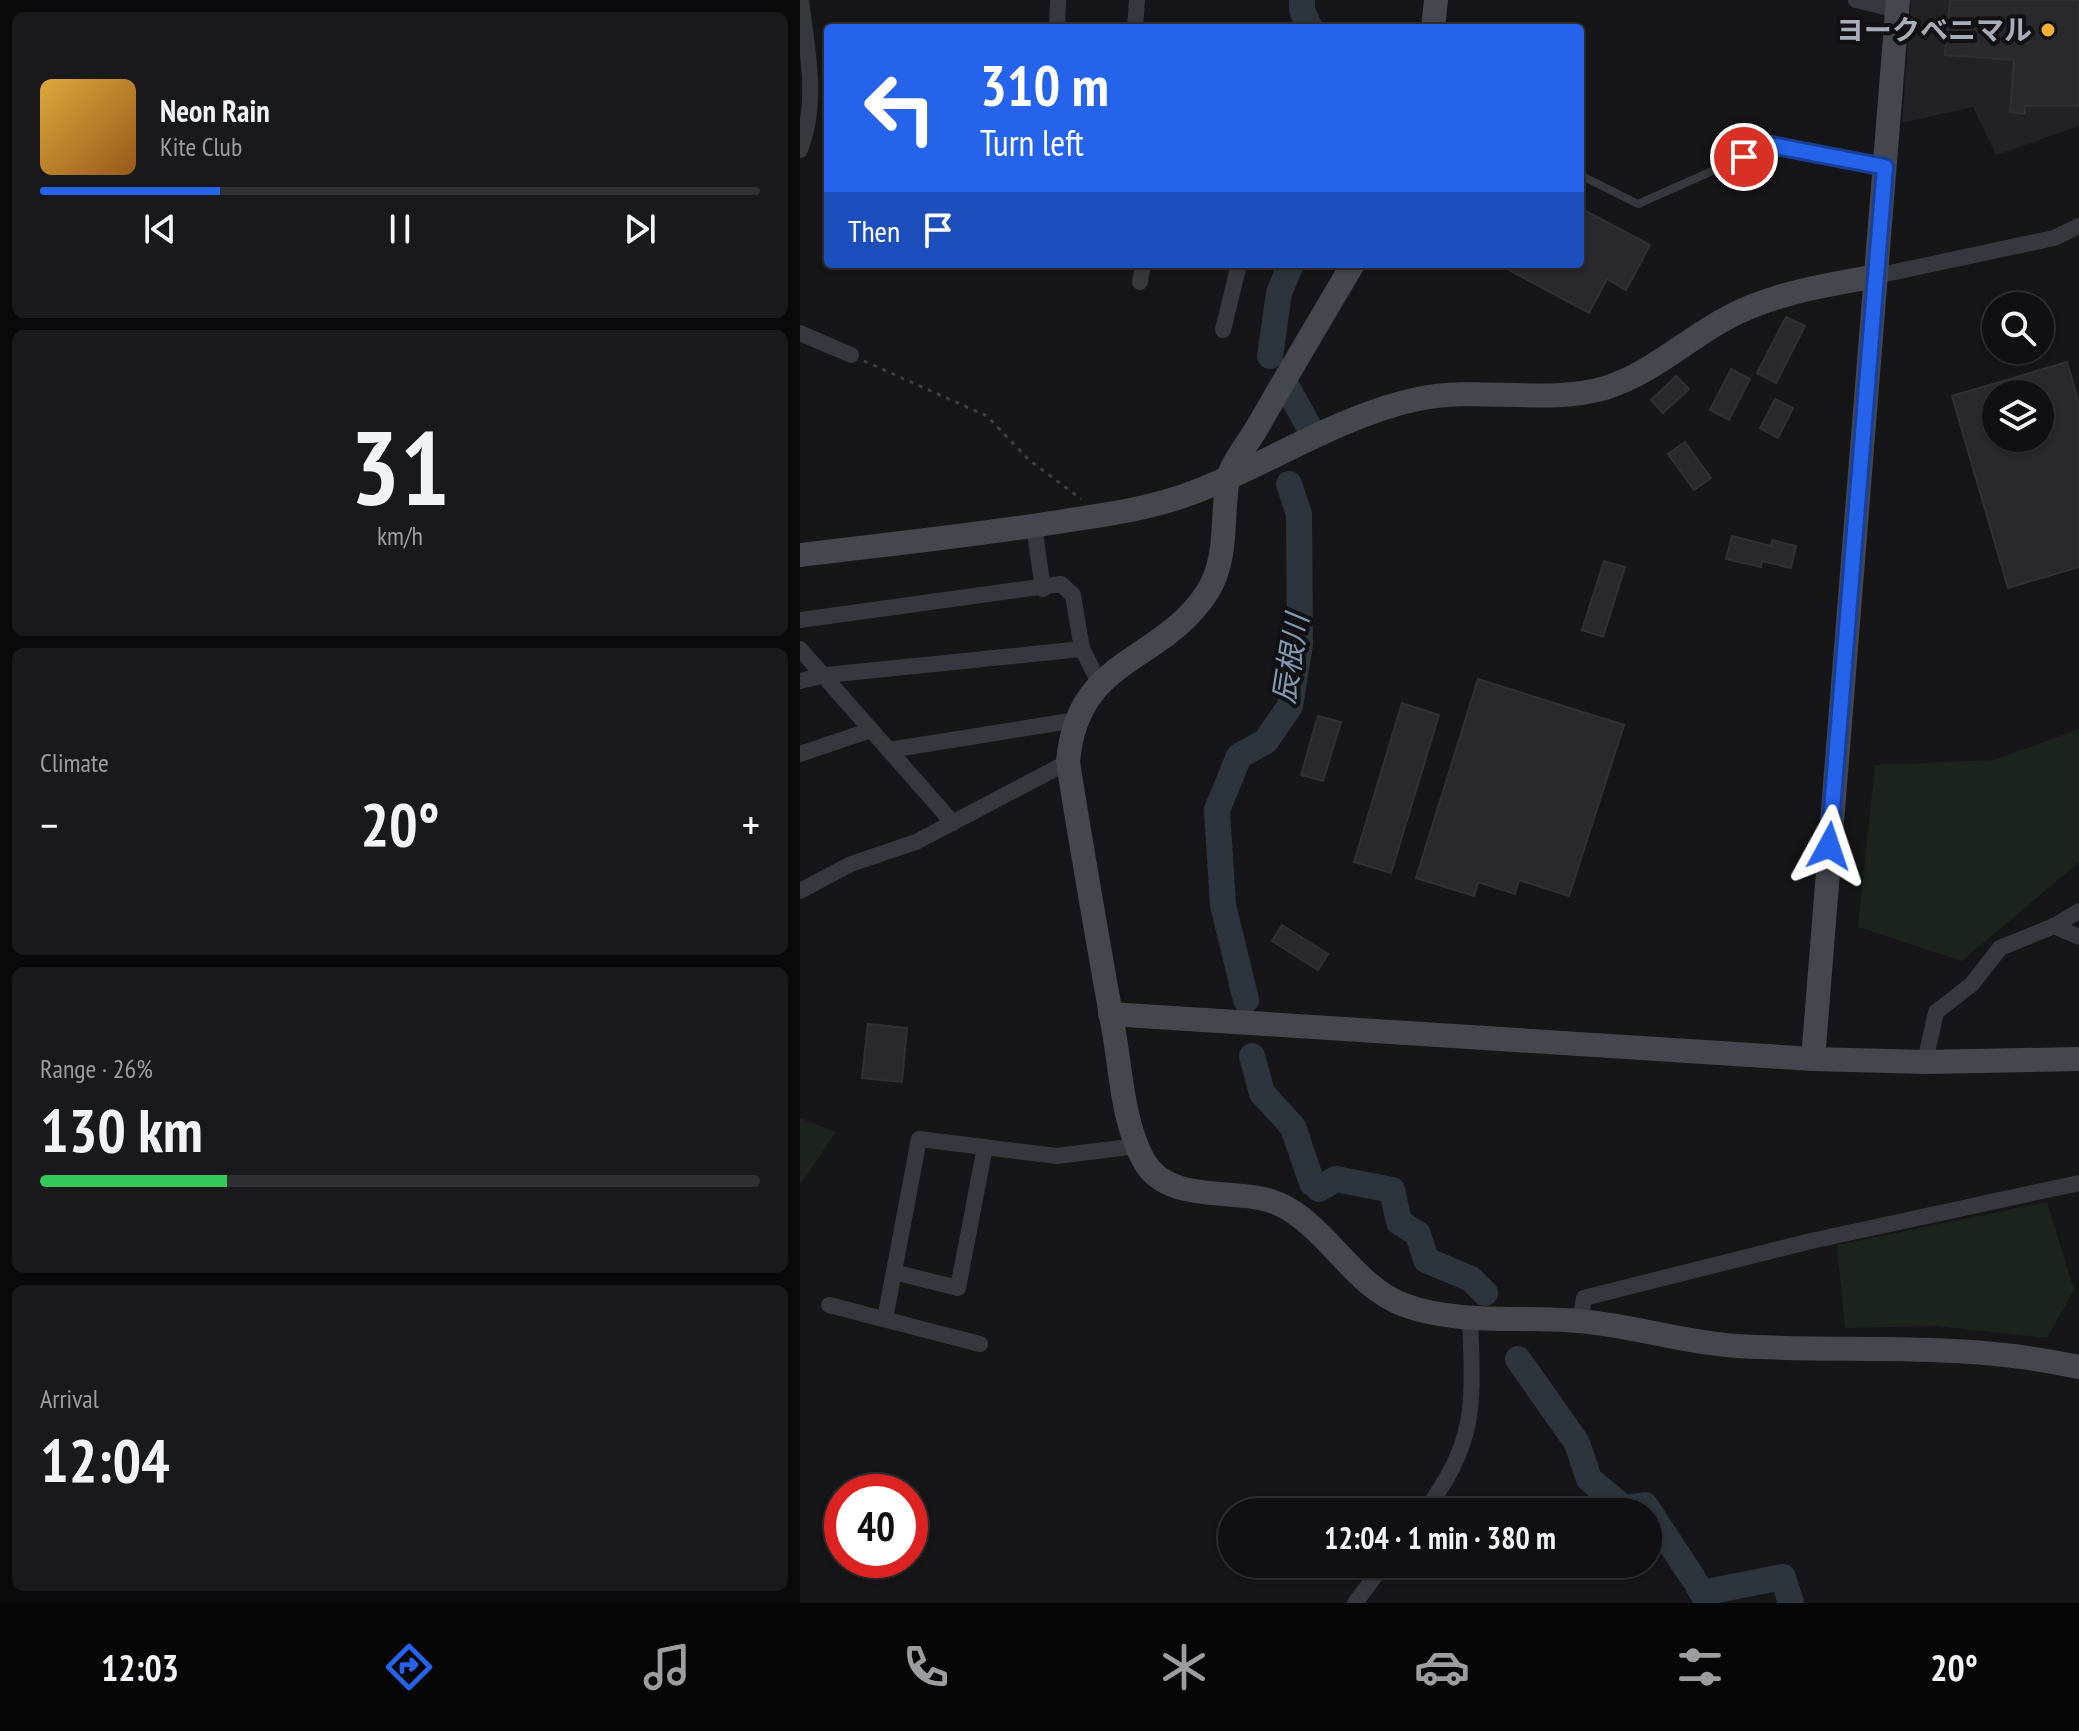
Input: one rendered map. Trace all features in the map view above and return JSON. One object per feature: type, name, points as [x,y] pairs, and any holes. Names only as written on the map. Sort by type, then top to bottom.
[{"type":"street","points":[[800,150],[808,129],[812,86],[801,0]]},
{"type":"street","points":[[1057,24],[1058,0]]},
{"type":"street","points":[[1135,24],[1137,0]]},
{"type":"street","points":[[1433,24],[1436,0]]},
{"type":"street","points":[[1813,1059],[1898,5],[1856,0]]},
{"type":"street","points":[[800,555],[1034,526],[1187,495],[1349,423],[1416,399],[1452,394],[1579,393],[1603,388],[1645,371],[1724,319],[1757,303],[1788,293],[2054,238],[2079,226]]},
{"type":"street","points":[[1140,282],[1142,268]]},
{"type":"street","points":[[1223,330],[1238,268]]},
{"type":"street","points":[[1345,268],[1228,478],[1225,535],[1210,589],[1187,618],[1099,682],[1076,720],[1068,762],[1110,1014],[1137,1146],[1146,1165],[1169,1183],[1195,1191],[1249,1196],[1281,1205],[1401,1304],[1439,1315],[1580,1321],[1735,1346],[1984,1350],[2079,1367]]},
{"type":"street","points":[[800,333],[851,355]]},
{"type":"street","points":[[1034,526],[1043,589]]},
{"type":"street","points":[[800,620],[1043,589],[1061,584],[1073,595],[1082,649],[1099,682]]},
{"type":"street","points":[[800,649],[953,823]]},
{"type":"street","points":[[800,681],[826,675],[1082,649]]},
{"type":"street","points":[[889,750],[1076,720]]},
{"type":"street","points":[[800,754],[871,730]]},
{"type":"street","points":[[800,891],[851,864],[916,842],[1068,762]]},
{"type":"street","points":[[1925,1062],[1936,1012],[1972,984],[2000,948],[2054,926],[2079,911]]},
{"type":"street","points":[[2054,926],[2079,937]]},
{"type":"street","points":[[1110,1014],[1813,1059],[1925,1062],[2079,1059]]},
{"type":"street","points":[[885,1319],[919,1139],[1057,1156],[1137,1146]]},
{"type":"street","points":[[894,1272],[958,1288],[985,1147]]},
{"type":"street","points":[[1580,1321],[1584,1298],[1811,1241],[2079,1183]]},
{"type":"street","points":[[829,1305],[980,1344]]},
{"type":"street","points":[[1434,1498],[1444,1485],[1469,1432],[1470,1317]]},
{"type":"street","points":[[1355,1603],[1374,1578]]},
{"type":"lane","points":[[1584,177],[1638,204],[1771,145],[1885,167]]},
{"type":"path","points":[[851,355],[987,416],[1029,460],[1086,502],[1098,515]]},
{"type":"shaded area","points":[[1911,0],[2079,0],[2079,126],[1996,155],[1973,107],[1902,123]]},
{"type":"shaded area","points":[[2079,729],[2079,862],[1962,961],[1858,927],[1875,765],[1994,760]]},
{"type":"shaded area","points":[[800,1118],[836,1132],[800,1185]]},
{"type":"shaded area","points":[[2047,1202],[2074,1290],[2047,1338],[1936,1326],[1845,1328],[1837,1245]]},
{"type":"building","name":"ヨークベニマル","points":[[1950,0],[2079,0],[2079,106],[2025,106],[2025,114],[2010,112],[2014,60],[1945,55]]},
{"type":"building","points":[[1584,210],[1650,245],[1626,290],[1607,279],[1589,313],[1505,268],[1584,268]]},
{"type":"building","points":[[1786,317],[1805,326],[1776,383],[1757,373]]},
{"type":"building","points":[[2067,362],[2079,403],[2079,567],[2008,588],[1952,396],[1982,387],[1982,452],[2054,452],[2054,380],[2006,380]]},
{"type":"building","points":[[1731,369],[1750,379],[1729,420],[1710,410]]},
{"type":"building","points":[[1676,376],[1689,389],[1663,413],[1651,400]]},
{"type":"building","points":[[1775,399],[1793,408],[1778,438],[1760,428]]},
{"type":"building","points":[[1685,442],[1711,478],[1694,490],[1668,454]]},
{"type":"building","points":[[1732,536],[1771,546],[1772,540],[1796,546],[1791,568],[1762,561],[1761,567],[1726,559]]},
{"type":"building","points":[[1604,561],[1625,567],[1603,637],[1582,630]]},
{"type":"building","points":[[1478,679],[1624,725],[1569,896],[1519,880],[1515,894],[1478,882],[1474,896],[1416,878]]},
{"type":"building","points":[[1402,703],[1439,715],[1391,873],[1354,862]]},
{"type":"building","points":[[1318,716],[1341,722],[1323,781],[1301,775]]},
{"type":"building","points":[[1282,925],[1328,954],[1318,970],[1272,941]]},
{"type":"building","points":[[868,1024],[907,1028],[902,1082],[862,1078]]},
{"type":"waterway","name":"辰根川","points":[[1302,0],[1302,10],[1308,24]]},
{"type":"waterway","name":"辰根川","points":[[1270,356],[1279,293],[1289,268]]},
{"type":"waterway","name":"辰根川","points":[[1287,387],[1308,425]]},
{"type":"waterway","name":"辰根川","points":[[1246,1000],[1223,905],[1217,810],[1239,756],[1266,741],[1290,706],[1300,644],[1299,514],[1289,484]]},
{"type":"waterway","name":"辰根川","points":[[1252,1056],[1262,1093],[1293,1127],[1312,1183]]},
{"type":"waterway","name":"辰根川","points":[[1319,1189],[1336,1179],[1392,1190],[1399,1222],[1418,1234],[1426,1260],[1471,1279],[1485,1293]]},
{"type":"waterway","name":"辰根川","points":[[1518,1359],[1577,1443],[1589,1479],[1624,1508],[1645,1505],[1693,1578]]},
{"type":"waterway","name":"辰根川","points":[[1698,1586],[1702,1593],[1783,1577],[1791,1603]]},
{"type":"place","name":"ヨークベニマル","points":[[2048,30]]},
{"type":"route","points":[[1744,157],[1771,145],[1885,167],[1829,846]]}]
